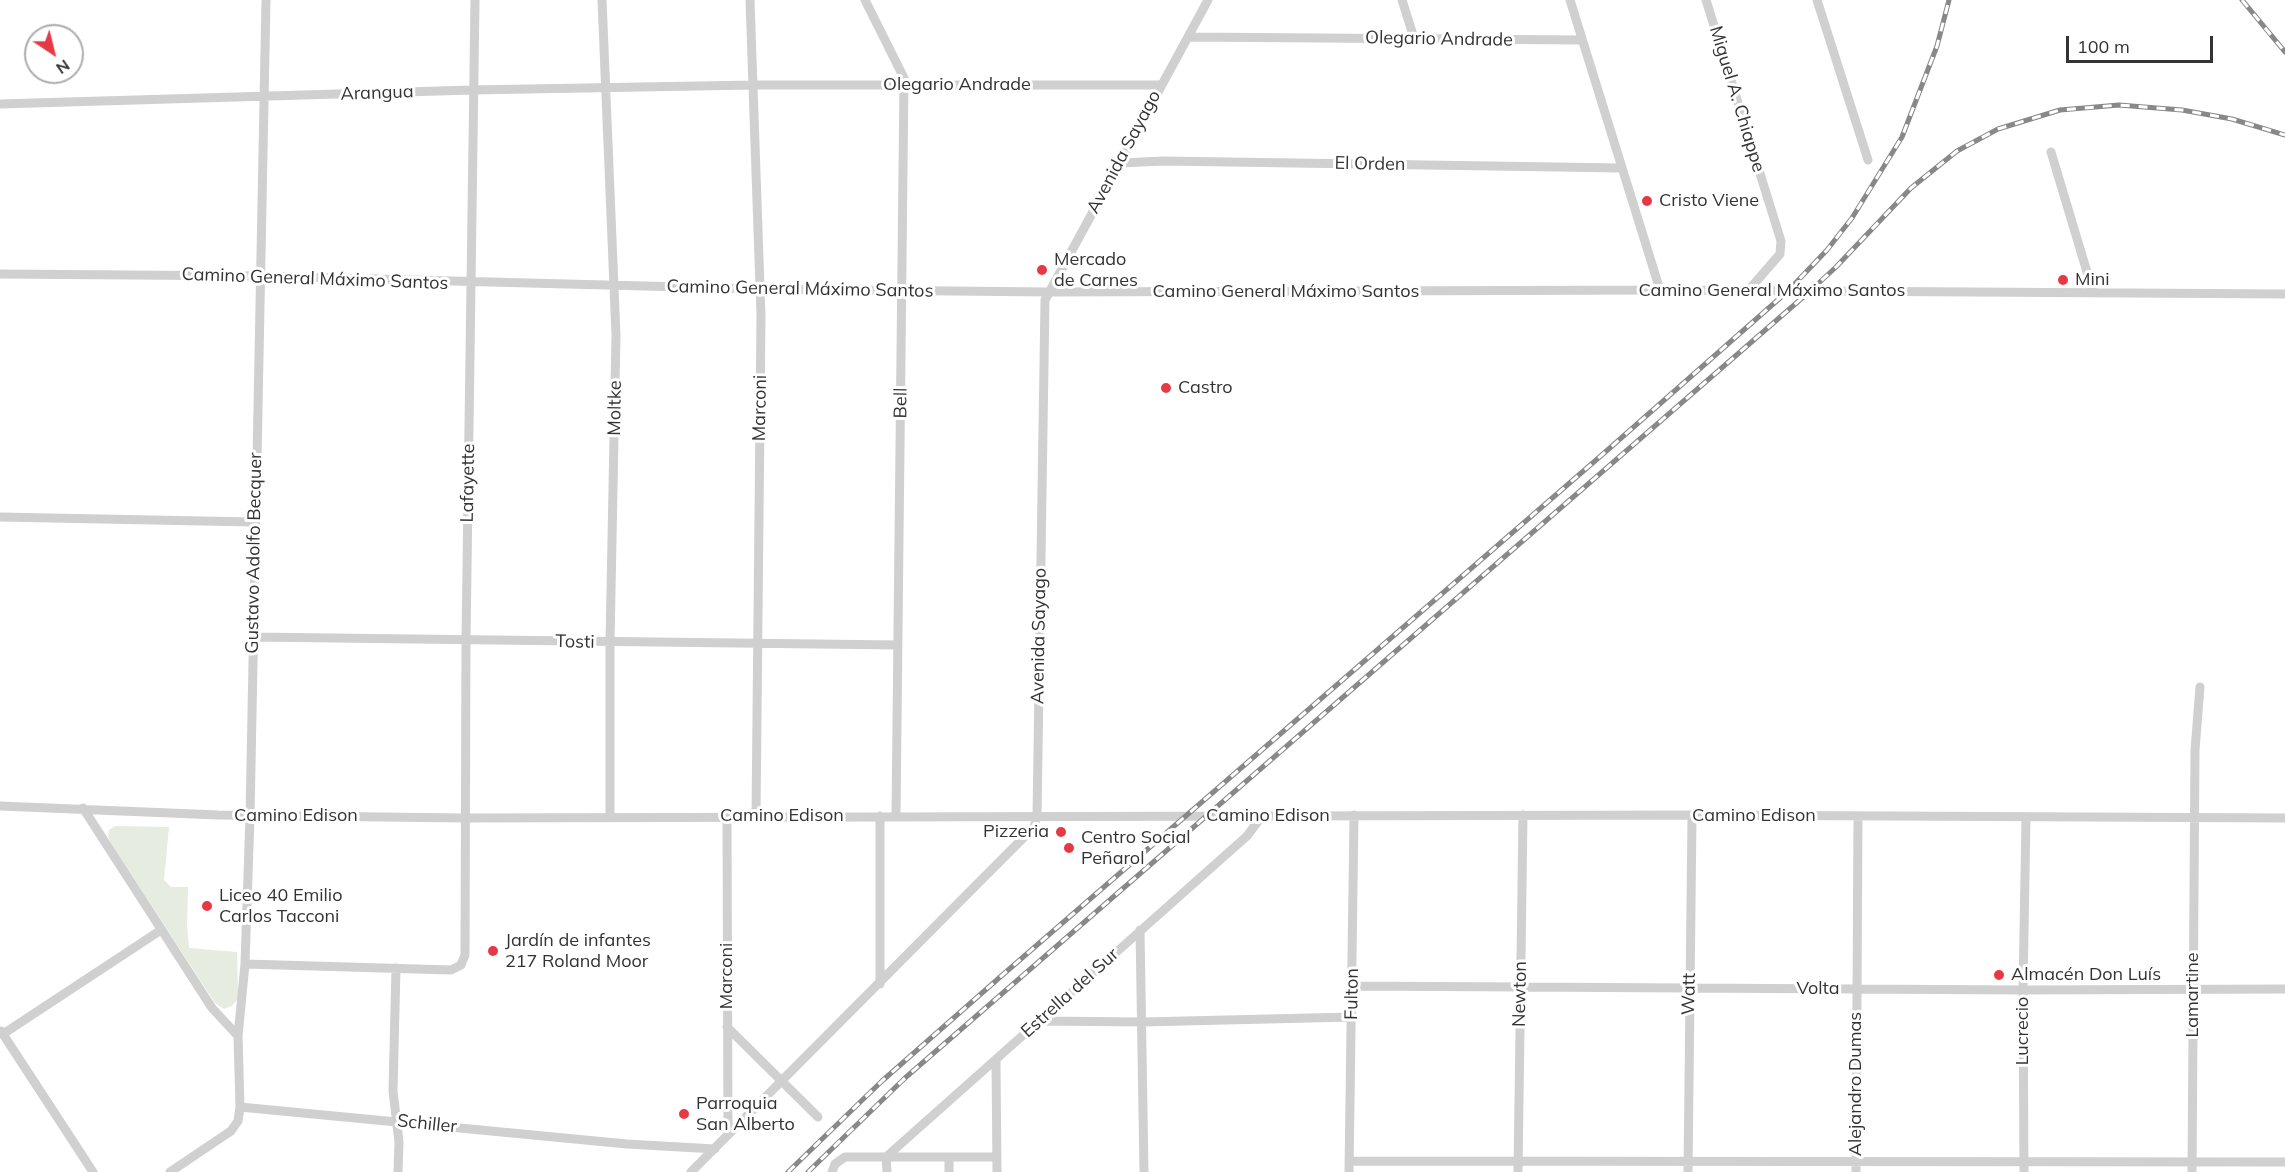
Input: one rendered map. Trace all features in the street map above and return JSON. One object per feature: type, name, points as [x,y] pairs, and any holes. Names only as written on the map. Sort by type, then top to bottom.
[{"type":"street","name":"Gustavo Adolfo Becquer","points":[[240,1107],[238,1036],[245,964],[250,816],[266,0]]},
{"type":"street","name":"Lafayette","points":[[396,968],[451,970],[461,965],[465,955],[464,818],[475,0]]},
{"type":"street","name":"Moltke","points":[[602,0],[616,335],[610,642],[610,817]]},
{"type":"street","name":"Marconi","points":[[750,0],[760,290],[756,815]]},
{"type":"street","name":"Bell","points":[[865,0],[901,70],[904,86],[896,815]]},
{"type":"street","name":"Avenida Sayago","points":[[1037,816],[1044,308],[1048,292],[1208,0]]},
{"type":"street","points":[[1402,0],[1414,38]]},
{"type":"street","points":[[1570,0],[1660,290]]},
{"type":"street","name":"Miguel A. Chiappe","points":[[1706,0],[1781,241],[1780,254],[1747,292]]},
{"type":"street","points":[[1817,0],[1868,160]]},
{"type":"street","name":"Olegario Andrade","points":[[1188,37],[1582,40]]},
{"type":"street","name":"Arangua","points":[[0,104],[754,84]]},
{"type":"street","name":"Olegario Andrade","points":[[754,84],[1161,85]]},
{"type":"street","points":[[2051,152],[2093,292]]},
{"type":"street","name":"El Orden","points":[[1119,163],[1164,161],[1621,168]]},
{"type":"street","name":"Camino General Máximo Santos","points":[[0,273],[260,276],[760,290],[1048,292],[1660,290],[2285,294]]},
{"type":"street","points":[[0,517],[254,522]]},
{"type":"street","name":"Tosti","points":[[252,637],[898,645]]},
{"type":"street","name":"Lamartine","points":[[2192,1167],[2195,750],[2200,687]]},
{"type":"street","name":"Camino Edison","points":[[0,806],[250,816],[464,818],[756,815],[1692,815],[2285,818]]},
{"type":"street","points":[[83,808],[212,1008],[238,1036]]},
{"type":"street","name":"Fulton","points":[[1349,1172],[1354,815]]},
{"type":"street","name":"Newton","points":[[1518,1172],[1523,815]]},
{"type":"street","name":"Watt","points":[[1688,1172],[1692,815]]},
{"type":"street","points":[[880,816],[880,984]]},
{"type":"street","points":[[691,1172],[1034,827],[1037,816]]},
{"type":"street","name":"Estrella del Sur","points":[[886,1157],[1247,836],[1262,816]]},
{"type":"street","name":"Alejandro Dumas","points":[[1856,1167],[1858,816]]},
{"type":"street","name":"Marconi","points":[[727,817],[728,1135]]},
{"type":"street","name":"Lucrecio","points":[[2024,1167],[2023,990],[2026,818]]},
{"type":"street","points":[[93,1172],[2,1031],[161,930]]},
{"type":"street","points":[[1140,930],[1144,1172]]},
{"type":"street","points":[[245,964],[396,968],[393,1091],[399,1142],[398,1172]]},
{"type":"street","name":"Volta","points":[[1352,986],[2023,990],[2285,989]]},
{"type":"street","points":[[1038,1021],[1143,1022],[1351,1017]]},
{"type":"street","points":[[727,1027],[818,1117]]},
{"type":"street","points":[[996,1060],[997,1172]]},
{"type":"street","points":[[170,1172],[231,1131],[238,1121],[240,1107]]},
{"type":"street","name":"Schiller","points":[[240,1107],[395,1120],[627,1144],[715,1149]]},
{"type":"street","points":[[832,1170],[835,1164],[845,1156],[997,1157]]},
{"type":"street","points":[[886,1157],[887,1172]]},
{"type":"street","points":[[949,1158],[949,1172]]},
{"type":"street","points":[[1349,1161],[1688,1162],[1856,1167],[2192,1167],[2285,1162]]},
{"type":"shaded area","points":[[115,826],[169,827],[164,880],[171,887],[188,887],[189,948],[237,952],[238,994],[232,1006],[224,1009],[215,1003],[111,843],[108,836],[109,830]]},
{"type":"railway","points":[[788,1172],[882,1081],[1788,291],[1827,250],[1852,218],[1902,137],[1937,46],[1949,0]]},
{"type":"railway","points":[[2242,0],[2285,52]]},
{"type":"railway","points":[[808,1172],[905,1078],[1809,292],[1911,188],[1957,151],[1998,129],[2060,110],[2119,105],[2182,110],[2232,119],[2285,135]]},
{"type":"place","name":"Cristo Viene","points":[[1647,201]]},
{"type":"place","name":"Mercado de Carnes","points":[[1042,270]]},
{"type":"place","name":"Mini","points":[[2063,280]]},
{"type":"place","name":"Castro","points":[[1166,388]]},
{"type":"place","name":"Pizzeria","points":[[1061,832]]},
{"type":"place","name":"Centro Social Peñarol","points":[[1069,848]]},
{"type":"place","name":"Liceo 40 Emilio Carlos Tacconi","points":[[207,906]]},
{"type":"place","name":"Jardín de infantes 217 Roland Moor","points":[[493,951]]},
{"type":"place","name":"Almacén Don Luís","points":[[1999,975]]},
{"type":"place","name":"Parroquia San Alberto","points":[[684,1114]]}]
